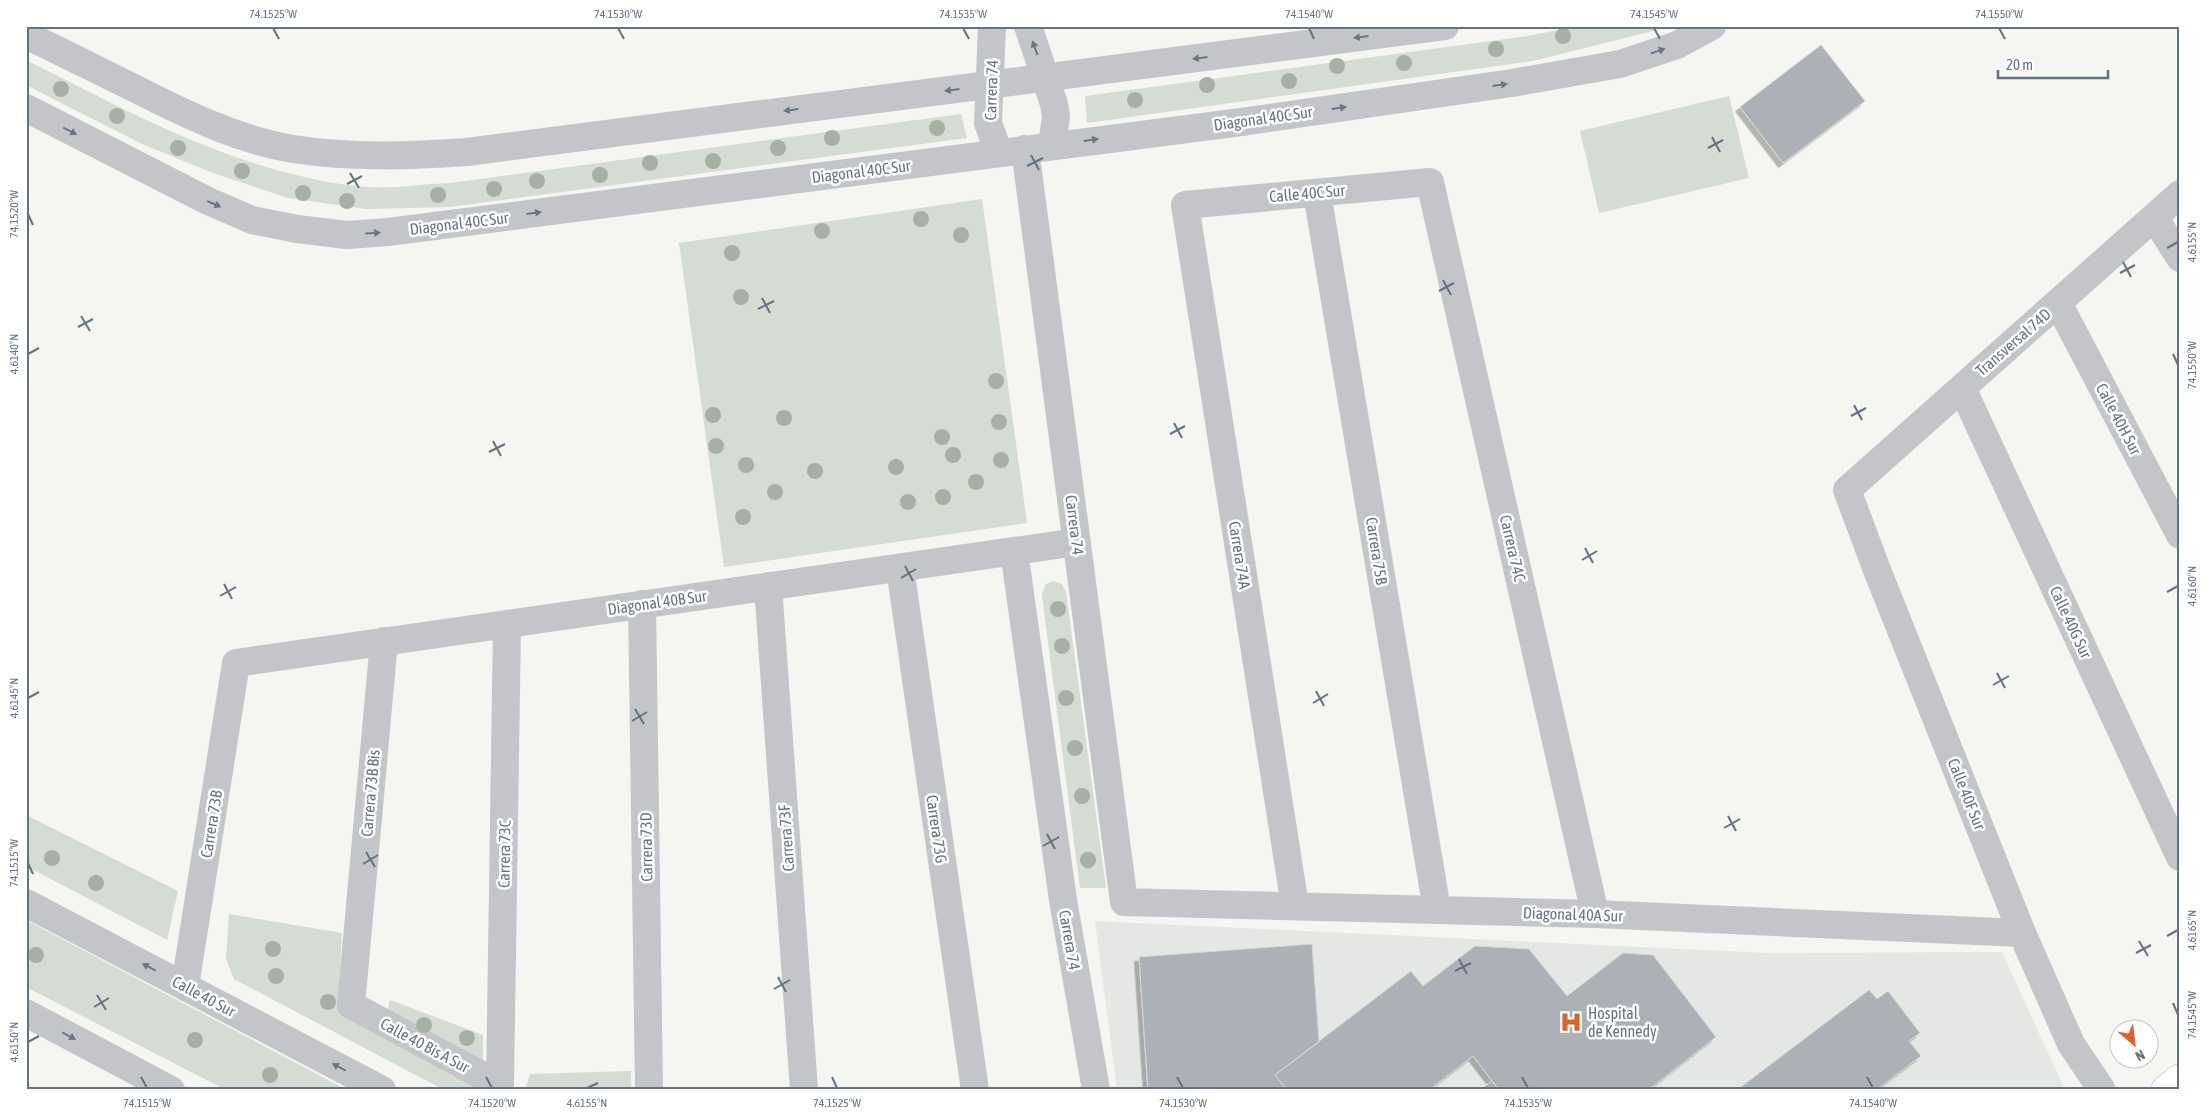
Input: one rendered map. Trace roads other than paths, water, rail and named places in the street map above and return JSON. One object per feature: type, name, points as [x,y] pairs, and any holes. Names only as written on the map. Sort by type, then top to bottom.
[{"type":"main road","points":[[2165,1090],[2180,1078]]},
{"type":"street","name":"Carrera 74","points":[[992,26],[988,123],[999,153]]},
{"type":"street","points":[[1028,26],[1056,117],[1052,146]]},
{"type":"street","points":[[26,35],[192,117],[256,140],[293,149],[351,155],[401,157],[467,152],[1444,26]]},
{"type":"street","name":"Diagonal 40C Sur","points":[[26,108],[208,201],[252,220],[297,229],[347,234],[388,232],[1234,123],[1567,74],[1620,64],[1677,45],[1712,26]]},
{"type":"street","name":"Carrera 74","points":[[1025,149],[1124,902]]},
{"type":"street","name":"Calle 40C Sur","points":[[1185,204],[1430,182]]},
{"type":"street","name":"Carrera 74C","points":[[1430,182],[1595,914]]},
{"type":"street","name":"Carrera 75B","points":[[1317,193],[1437,910]]},
{"type":"street","name":"Transversal 74D","points":[[1847,490],[2180,194]]},
{"type":"street","name":"Carrera 74A","points":[[1185,204],[1295,906]]},
{"type":"street","points":[[2154,217],[2180,258]]},
{"type":"street","name":"Calle 40H Sur","points":[[2058,303],[2180,535]]},
{"type":"street","name":"Calle 40G Sur","points":[[1962,388],[2180,857]]},
{"type":"street","name":"Calle 40F Sur","points":[[1847,490],[1877,570],[2022,932],[2061,1051],[2102,1090]]},
{"type":"street","name":"Diagonal 40B Sur","points":[[236,663],[1077,542]]},
{"type":"street","name":"Carrera 74","points":[[1014,551],[1063,900],[1096,1090]]},
{"type":"street","name":"Carrera 73G","points":[[900,568],[975,1090]]},
{"type":"street","name":"Carrera 73F","points":[[768,586],[804,1090]]},
{"type":"street","name":"Carrera 73D","points":[[642,604],[649,1090]]},
{"type":"street","name":"Carrera 73C","points":[[500,1084],[508,624]]},
{"type":"street","name":"Carrera 73B Bis","points":[[351,1005],[384,641]]},
{"type":"street","name":"Carrera 73B","points":[[185,986],[236,663]]},
{"type":"street","name":"Diagonal 40A Sur","points":[[1124,902],[1595,914],[2022,932]]},
{"type":"street","name":"Calle 40 Sur","points":[[26,903],[382,1090]]},
{"type":"street","name":"Calle 40 Bis A Sur","points":[[351,1005],[500,1084]]},
{"type":"street","points":[[26,1013],[168,1089]]},
{"type":"place","name":"Hospital de Kennedy","points":[[1571,1022]]}]
